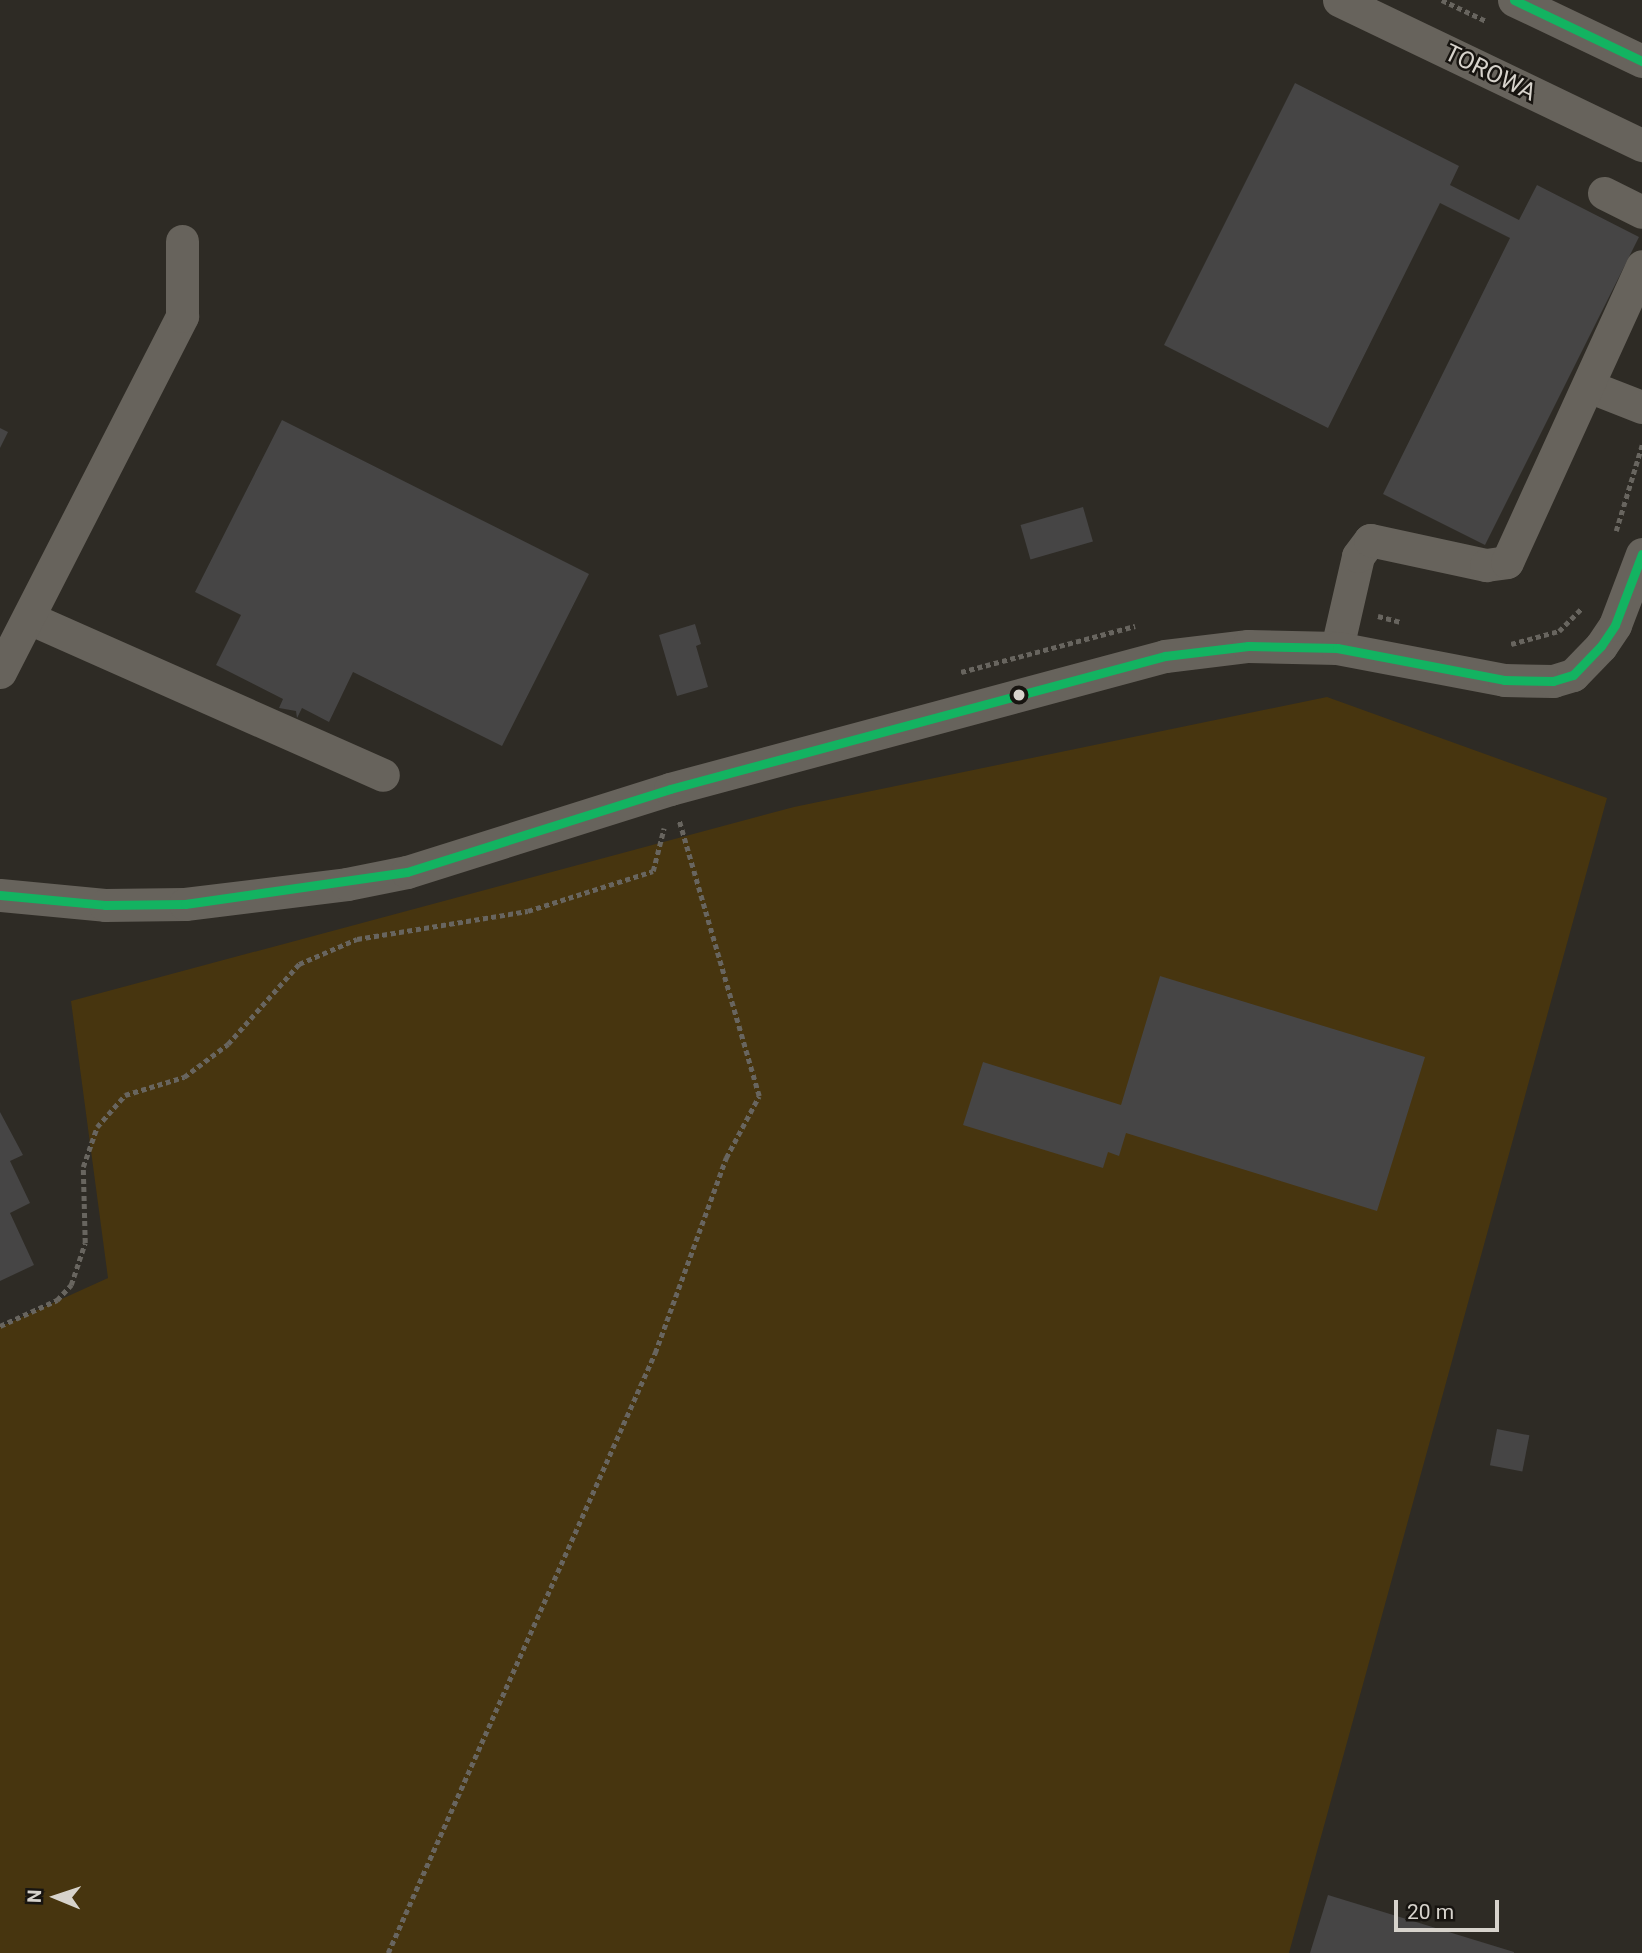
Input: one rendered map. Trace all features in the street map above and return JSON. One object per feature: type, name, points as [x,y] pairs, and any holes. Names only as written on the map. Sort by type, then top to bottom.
[{"type":"street","name":"TOROWA","points":[[1339,0],[1642,145]]},
{"type":"street","points":[[1514,0],[1642,61]]},
{"type":"street","points":[[1604,193],[1642,212]]},
{"type":"street","points":[[0,672],[182,316],[182,241]]},
{"type":"street","points":[[1337,648],[1358,556],[1370,540],[1486,565],[1507,562],[1642,266]]},
{"type":"street","points":[[1588,386],[1642,407]]},
{"type":"street","points":[[0,895],[105,905],[185,904],[347,884],[407,872],[670,789],[1165,656],[1248,646],[1337,648],[1504,680],[1553,681],[1573,675],[1601,646],[1623,607],[1642,554]]},
{"type":"street","points":[[29,618],[383,775]]},
{"type":"path","points":[[0,1326],[57,1300],[71,1285],[85,1243],[83,1167],[97,1127],[125,1095],[184,1077],[228,1044],[299,964],[357,939],[528,911],[653,871],[661,851],[670,789]]},
{"type":"path","points":[[388,1953],[655,1353],[726,1158],[759,1097],[670,789]]},
{"type":"shaded area","points":[[1327,697],[1607,798],[1289,1953],[0,1953],[0,1327],[108,1278],[71,1001],[794,807]]},
{"type":"building","points":[[1295,83],[1459,166],[1450,185],[1519,220],[1537,185],[1639,237],[1485,545],[1383,494],[1510,238],[1440,203],[1328,428],[1164,345]]},
{"type":"building","points":[[282,420],[589,574],[502,746],[353,672],[329,722],[302,708],[297,718],[296,711],[279,708],[283,699],[216,665],[241,615],[195,592]]},
{"type":"building","points":[[0,428],[8,432],[0,448]]},
{"type":"building","points":[[1083,507],[1093,542],[1030,560],[1021,525]]},
{"type":"building","points":[[695,624],[701,644],[696,646],[708,687],[677,696],[659,635]]},
{"type":"building","points":[[1160,976],[1425,1057],[1377,1211],[1126,1133],[1119,1156],[1108,1152],[1103,1168],[963,1125],[983,1062],[1121,1105]]},
{"type":"building","points":[[0,1112],[23,1155],[10,1161],[30,1203],[10,1213],[34,1265],[0,1281]]},
{"type":"building","points":[[1497,1429],[1529,1435],[1522,1472],[1490,1465]]},
{"type":"building","points":[[1328,1895],[1514,1952],[1514,1953],[1310,1953]]},
{"type":"transit line","points":[[1514,0],[1642,61]]},
{"type":"transit line","points":[[0,895],[105,905],[185,904],[407,872],[670,789],[1165,656],[1248,646],[1337,648],[1504,680],[1553,681],[1573,675],[1601,646],[1615,625],[1642,554]]}]
